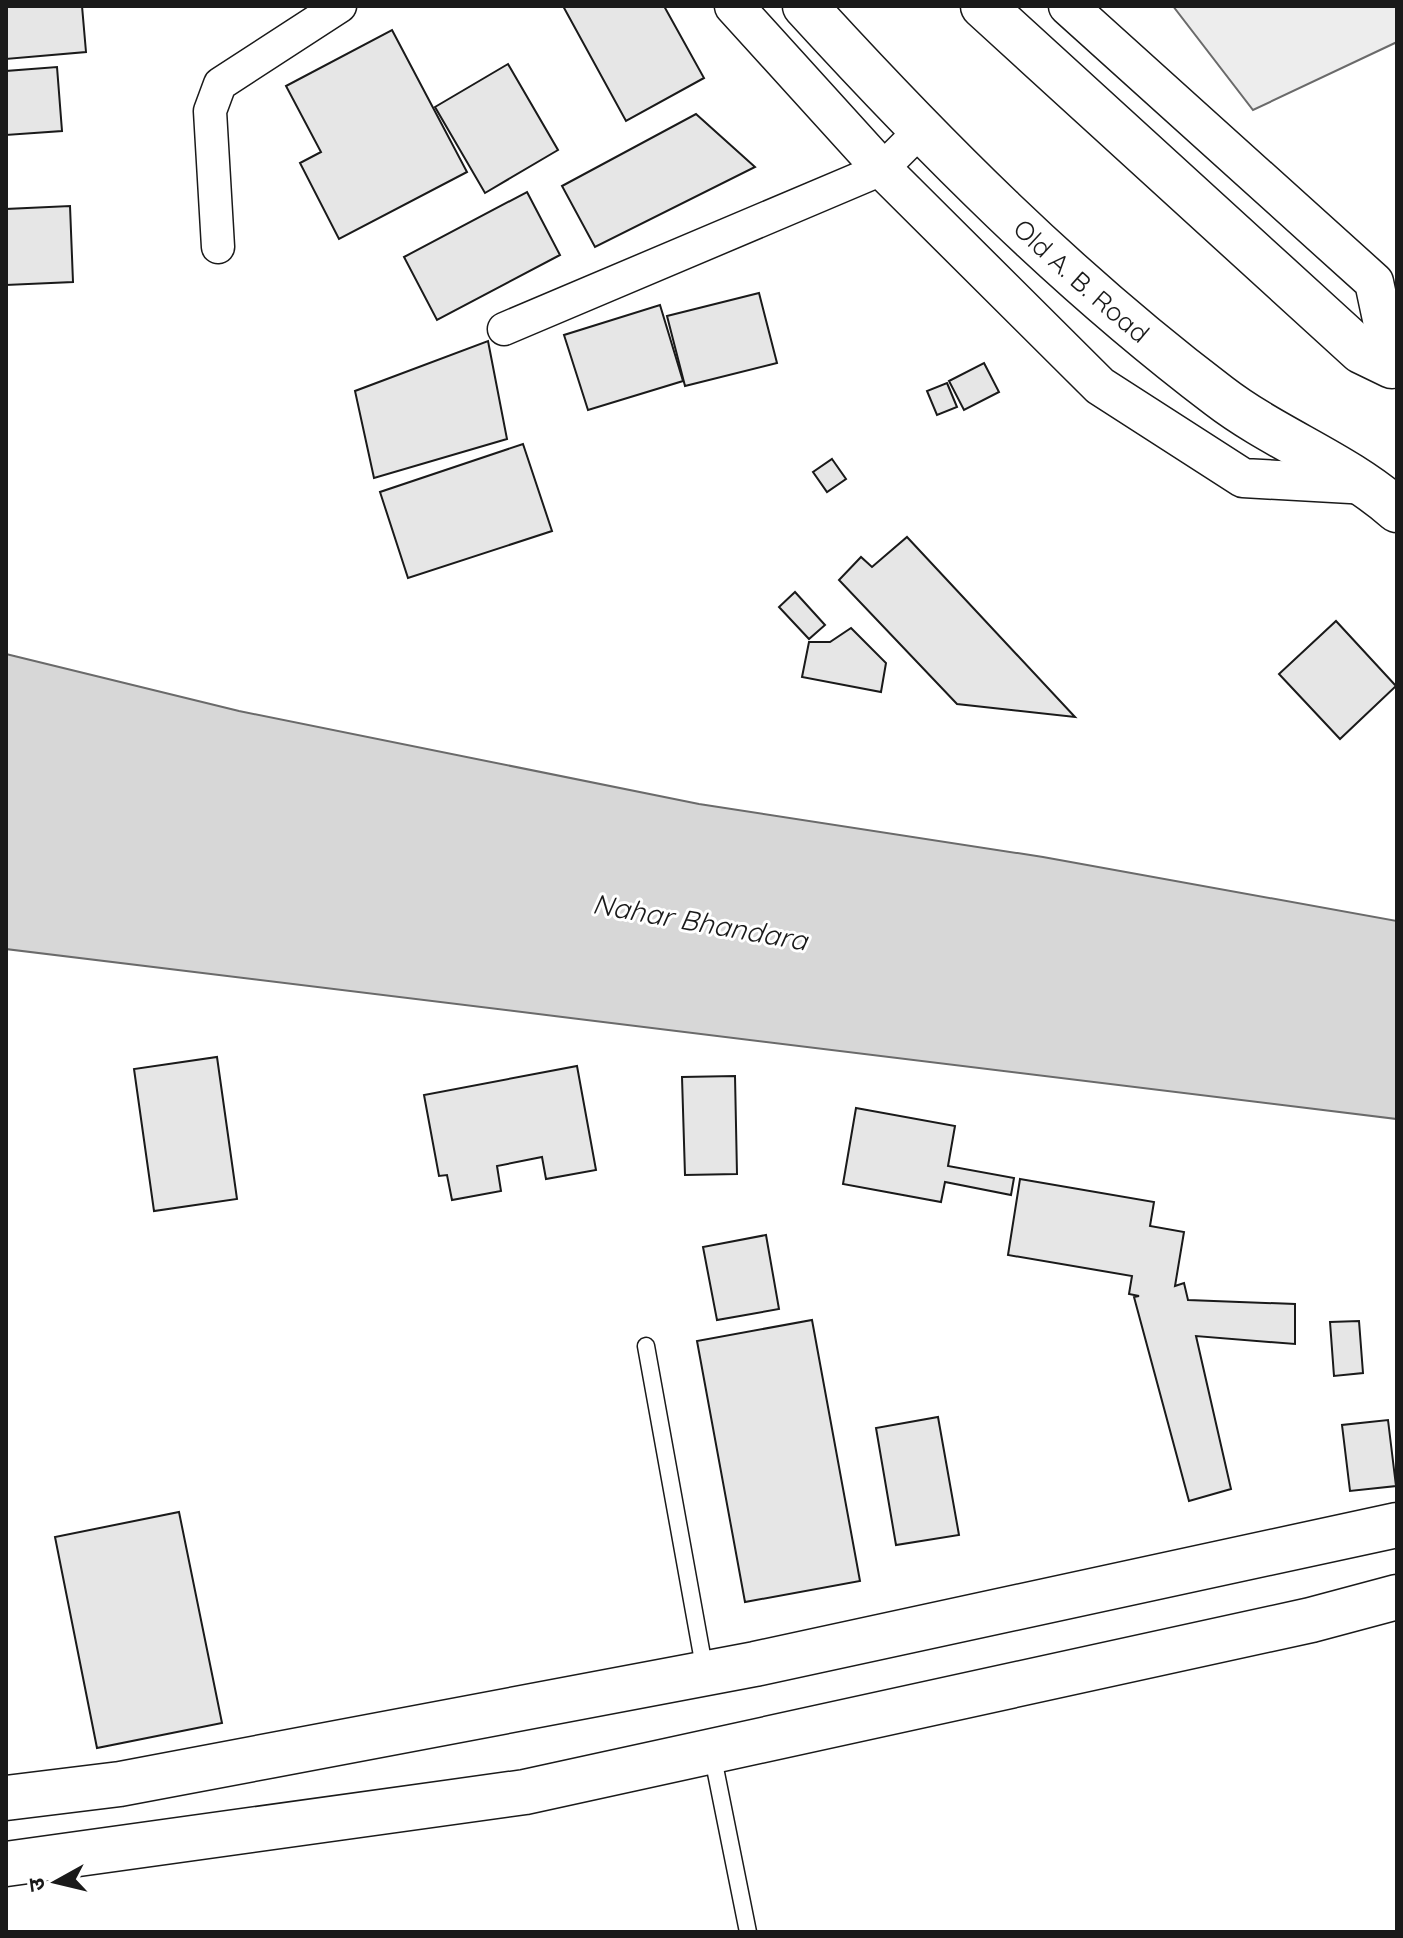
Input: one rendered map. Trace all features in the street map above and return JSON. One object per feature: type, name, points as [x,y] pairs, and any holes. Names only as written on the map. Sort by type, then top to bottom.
[{"type":"main road","name":"Old A. B. Road","points":[[805,6],[920,131],[1117,316],[1222,399],[1383,498]]},
{"type":"main road","points":[[983,6],[1361,351],[1394,365]]},
{"type":"main road","points":[[6,1798],[120,1784],[706,1674],[1397,1525]]},
{"type":"main road","points":[[6,1864],[525,1792],[1311,1620],[1397,1597]]},
{"type":"street","points":[[218,247],[210,111],[220,84],[340,6]]},
{"type":"street","points":[[734,6],[882,169],[1100,386],[1243,478],[1383,498]]},
{"type":"street","points":[[1068,6],[1386,281],[1394,365]]},
{"type":"street","points":[[504,329],[882,169],[920,131]]},
{"type":"lane","points":[[646,1346],[706,1674]]},
{"type":"lane","points":[[711,1751],[748,1932]]},
{"type":"shaded area","points":[[1173,6],[1397,6],[1397,42],[1253,110]]},
{"type":"water","name":"Nahar Bhandara","points":[[6,654],[239,711],[699,804],[1043,857],[1397,921],[1397,1119],[6,949]]},
{"type":"building","points":[[6,6],[82,6],[86,52],[6,59]]},
{"type":"building","points":[[563,6],[664,6],[704,78],[626,121]]},
{"type":"building","points":[[392,30],[467,172],[339,239],[300,163],[321,152],[286,86]]},
{"type":"building","points":[[508,64],[558,150],[485,193],[435,107]]},
{"type":"building","points":[[57,67],[62,131],[6,135],[6,71]]},
{"type":"building","points":[[696,114],[755,167],[595,247],[562,186]]},
{"type":"building","points":[[527,192],[560,255],[437,320],[404,257]]},
{"type":"building","points":[[70,206],[73,282],[6,285],[6,209]]},
{"type":"building","points":[[759,293],[777,363],[685,386],[667,316]]},
{"type":"building","points":[[660,305],[683,381],[588,410],[564,335]]},
{"type":"building","points":[[488,341],[507,439],[374,478],[355,391]]},
{"type":"building","points":[[984,363],[999,392],[964,410],[949,381]]},
{"type":"building","points":[[947,383],[957,407],[937,415],[927,391]]},
{"type":"building","points":[[523,444],[552,531],[408,578],[380,492]]},
{"type":"building","points":[[832,459],[846,479],[827,492],[813,472]]},
{"type":"building","points":[[907,537],[1075,717],[957,704],[839,580],[861,557],[872,567]]},
{"type":"building","points":[[795,592],[825,625],[809,639],[779,607]]},
{"type":"building","points":[[1336,621],[1396,686],[1340,739],[1279,674]]},
{"type":"building","points":[[851,628],[886,663],[881,692],[802,677],[809,642],[830,642]]},
{"type":"building","points":[[217,1057],[237,1199],[154,1211],[134,1069]]},
{"type":"building","points":[[577,1066],[596,1170],[546,1179],[542,1157],[497,1166],[501,1191],[452,1200],[447,1175],[439,1176],[424,1095]]},
{"type":"building","points":[[735,1076],[737,1174],[685,1175],[682,1077]]},
{"type":"building","points":[[856,1108],[955,1126],[948,1166],[1014,1178],[1011,1195],[945,1182],[941,1202],[843,1184]]},
{"type":"building","points":[[1020,1179],[1154,1202],[1150,1226],[1184,1232],[1175,1286],[1184,1283],[1188,1300],[1295,1304],[1295,1344],[1196,1336],[1231,1489],[1189,1501],[1134,1297],[1139,1296],[1129,1294],[1132,1276],[1008,1255]]},
{"type":"building","points":[[766,1235],[779,1309],[717,1320],[703,1247]]},
{"type":"building","points":[[812,1320],[860,1581],[745,1602],[697,1341]]},
{"type":"building","points":[[1359,1321],[1363,1373],[1334,1376],[1330,1322]]},
{"type":"building","points":[[938,1417],[959,1535],[896,1545],[876,1428]]},
{"type":"building","points":[[1388,1420],[1396,1486],[1350,1491],[1342,1425]]},
{"type":"building","points":[[179,1512],[222,1723],[97,1748],[55,1537]]}]
